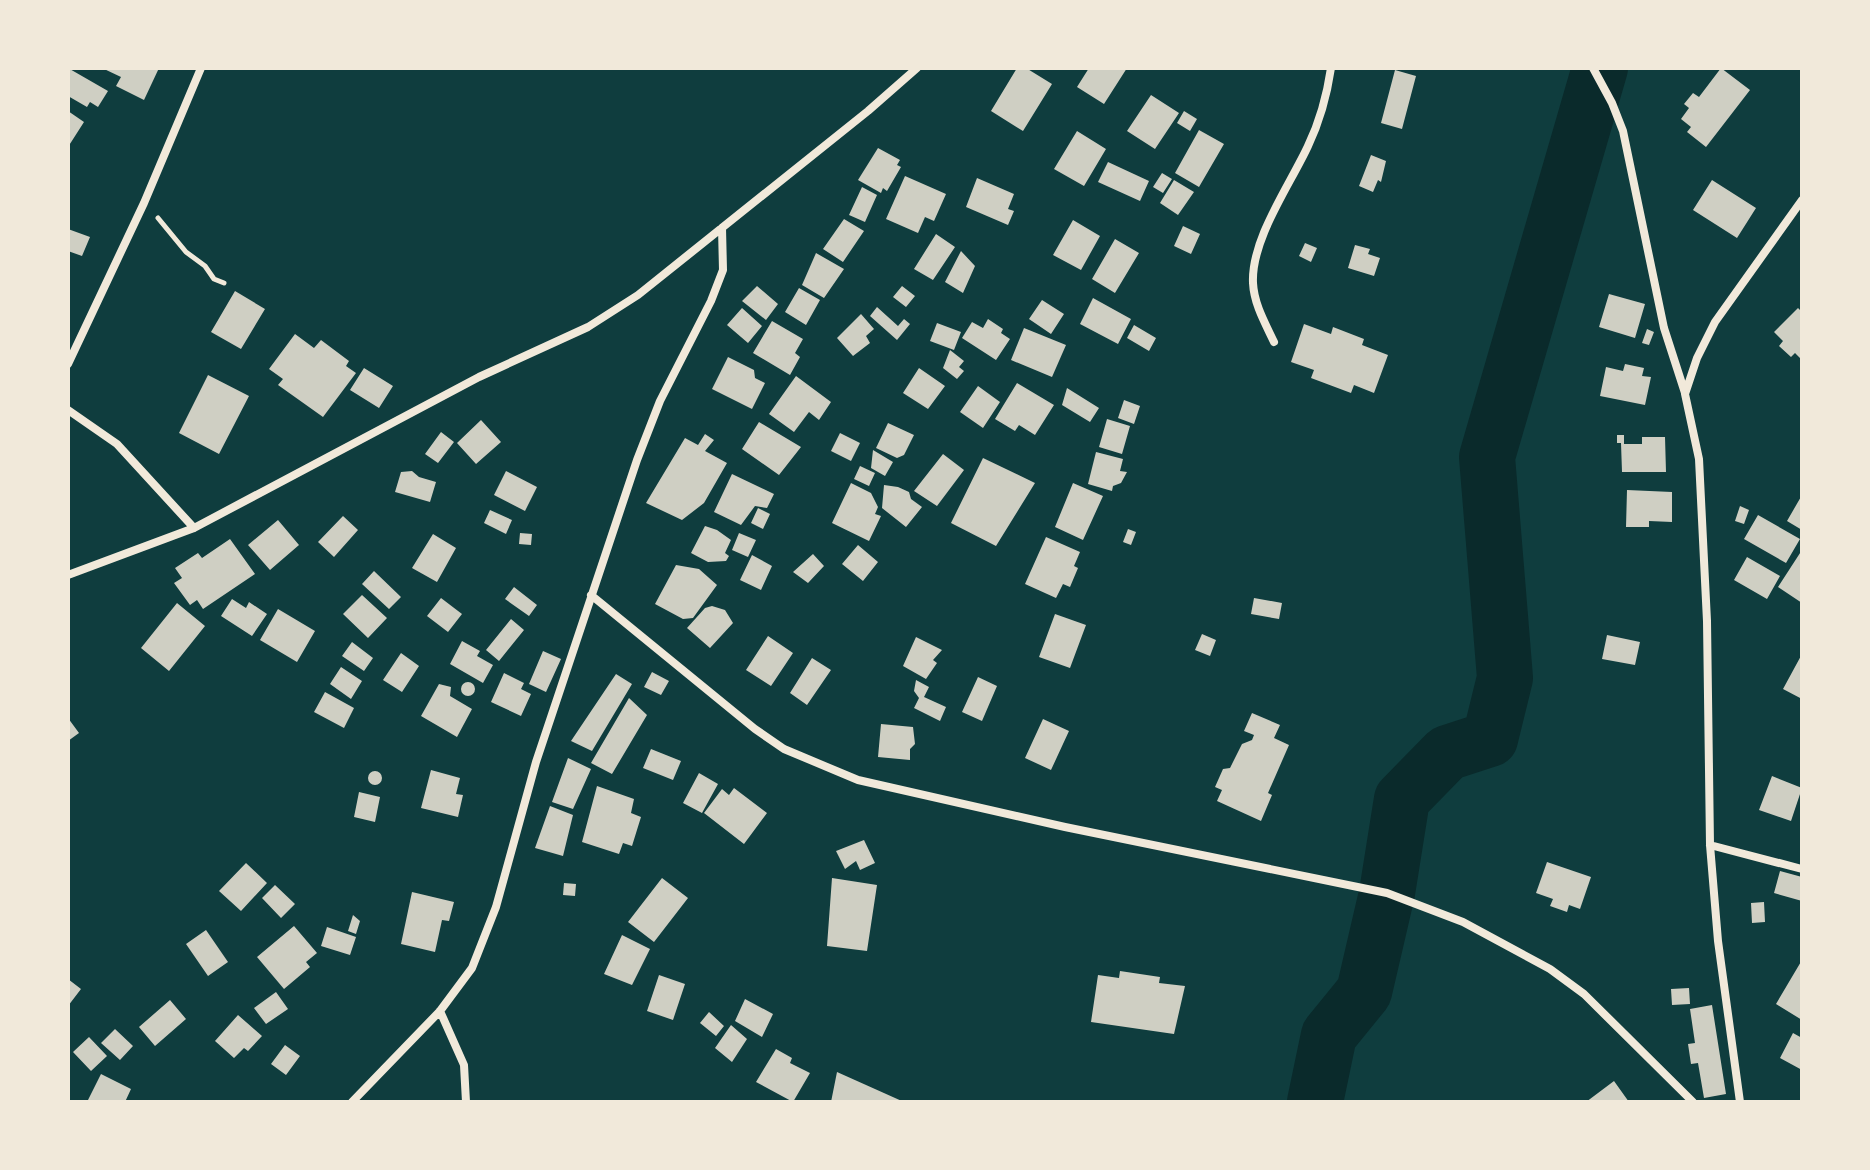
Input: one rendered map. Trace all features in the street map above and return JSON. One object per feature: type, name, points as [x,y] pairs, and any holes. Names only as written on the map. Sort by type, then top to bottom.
[{"type":"street","points":[[68,364],[144,203],[201,68]]},
{"type":"street","points":[[68,575],[194,528],[479,377],[588,327],[638,295],[917,68]]},
{"type":"street","points":[[1274,342],[1255,301],[1255,262],[1262,239],[1310,143],[1323,107],[1331,68]]},
{"type":"street","points":[[1593,68],[1623,131],[1664,328],[1685,394],[1699,459],[1707,621],[1710,845],[1718,941],[1740,1102]]},
{"type":"street","points":[[1685,394],[1697,358],[1715,322],[1802,200]]},
{"type":"street","points":[[352,1102],[440,1011],[472,968],[496,907],[536,762],[591,595],[660,401],[711,301],[723,270],[722,228]]},
{"type":"street","points":[[68,410],[117,444],[194,528]]},
{"type":"street","points":[[591,595],[755,729],[784,749],[858,780],[1065,827],[1387,893],[1463,922],[1550,969],[1584,994],[1693,1102]]},
{"type":"street","points":[[1710,845],[1802,869]]},
{"type":"street","points":[[440,1011],[464,1065],[466,1102]]},
{"type":"path","points":[[144,203],[186,252],[205,266],[214,279],[224,283]]},
{"type":"building","points":[[68,68],[108,91],[98,107],[90,102],[87,107],[68,96]]},
{"type":"building","points":[[102,68],[159,68],[144,100],[116,86],[121,77]]},
{"type":"building","points":[[1017,68],[1026,68],[1052,84],[1023,131],[991,111]]},
{"type":"building","points":[[1089,68],[1127,68],[1104,104],[1077,87]]},
{"type":"building","points":[[1721,68],[1750,90],[1706,147],[1687,132],[1691,127],[1681,119],[1689,108],[1684,104],[1693,93],[1699,97]]},
{"type":"building","points":[[1395,70],[1416,76],[1402,129],[1381,123]]},
{"type":"building","points":[[1151,95],[1179,113],[1155,149],[1127,131]]},
{"type":"building","points":[[68,111],[84,122],[68,147]]},
{"type":"building","points":[[1184,111],[1197,119],[1190,131],[1177,123]]},
{"type":"building","points":[[1199,130],[1224,144],[1199,187],[1175,173]]},
{"type":"building","points":[[1077,131],[1106,149],[1084,186],[1054,169]]},
{"type":"building","points":[[878,148],[900,160],[897,165],[901,167],[887,191],[883,188],[881,193],[858,180]]},
{"type":"building","points":[[1371,155],[1386,161],[1381,182],[1378,180],[1373,192],[1359,186]]},
{"type":"building","points":[[1108,162],[1149,181],[1140,201],[1098,182]]},
{"type":"building","points":[[1162,173],[1172,179],[1163,193],[1153,187]]},
{"type":"building","points":[[905,176],[946,194],[934,221],[925,217],[918,233],[886,219]]},
{"type":"building","points":[[977,178],[1014,194],[1008,209],[1014,211],[1008,225],[966,207]]},
{"type":"building","points":[[1174,180],[1194,192],[1178,215],[1160,203]]},
{"type":"building","points":[[1712,180],[1756,208],[1737,238],[1693,210]]},
{"type":"building","points":[[862,187],[877,195],[865,222],[849,215]]},
{"type":"building","points":[[844,219],[864,231],[843,262],[823,249]]},
{"type":"building","points":[[1073,220],[1100,236],[1081,270],[1053,255]]},
{"type":"building","points":[[1183,226],[1200,234],[1191,254],[1174,246]]},
{"type":"building","points":[[68,229],[90,237],[82,256],[68,251]]},
{"type":"building","points":[[936,234],[955,247],[933,280],[914,269]]},
{"type":"building","points":[[1115,239],[1139,253],[1115,293],[1092,279]]},
{"type":"building","points":[[1305,243],[1317,248],[1311,262],[1299,256]]},
{"type":"building","points":[[1355,245],[1370,249],[1368,254],[1380,258],[1374,276],[1348,268]]},
{"type":"building","points":[[961,251],[975,266],[963,293],[945,282]]},
{"type":"building","points":[[816,253],[844,269],[824,298],[802,285]]},
{"type":"building","points":[[757,286],[778,304],[766,320],[742,301]]},
{"type":"building","points":[[902,286],[915,296],[906,307],[893,297]]},
{"type":"building","points":[[799,288],[820,300],[806,325],[785,312]]},
{"type":"building","points":[[235,291],[265,309],[241,349],[211,332]]},
{"type":"building","points":[[1609,294],[1645,304],[1635,338],[1599,327]]},
{"type":"building","points":[[1093,298],[1131,319],[1118,344],[1080,324]]},
{"type":"building","points":[[1042,300],[1064,314],[1051,334],[1029,319]]},
{"type":"building","points":[[877,307],[898,326],[904,319],[910,324],[897,340],[870,316]]},
{"type":"building","points":[[742,308],[762,326],[748,343],[727,325]]},
{"type":"building","points":[[1798,308],[1802,312],[1802,360],[1795,353],[1791,357],[1779,346],[1783,341],[1774,332]]},
{"type":"building","points":[[861,314],[874,329],[866,336],[870,343],[853,356],[837,338]]},
{"type":"building","points":[[988,319],[1003,329],[1001,333],[1010,339],[996,360],[962,338],[972,322],[983,328]]},
{"type":"building","points":[[772,321],[803,339],[795,353],[800,357],[790,375],[753,353]]},
{"type":"building","points":[[937,323],[961,332],[954,350],[930,341]]},
{"type":"building","points":[[1304,324],[1331,334],[1333,327],[1364,339],[1362,345],[1388,355],[1374,393],[1354,385],[1351,393],[1311,378],[1314,370],[1291,362]]},
{"type":"building","points":[[1134,325],[1156,338],[1149,351],[1127,338]]},
{"type":"building","points":[[1024,328],[1066,345],[1052,377],[1011,360]]},
{"type":"building","points":[[1647,329],[1654,332],[1649,345],[1642,343]]},
{"type":"building","points":[[295,334],[314,348],[321,340],[349,361],[346,366],[356,373],[323,417],[278,385],[283,379],[269,369]]},
{"type":"building","points":[[950,350],[964,361],[959,367],[964,371],[957,379],[943,368]]},
{"type":"building","points":[[728,357],[754,370],[755,378],[765,383],[752,409],[712,389]]},
{"type":"building","points":[[1625,364],[1644,368],[1642,376],[1651,377],[1645,405],[1600,396],[1606,367],[1623,371]]},
{"type":"building","points":[[364,368],[393,386],[379,408],[350,390]]},
{"type":"building","points":[[919,368],[945,386],[928,409],[903,393]]},
{"type":"building","points":[[208,375],[249,396],[219,454],[179,433]]},
{"type":"building","points":[[796,376],[831,402],[819,420],[809,412],[794,432],[769,414]]},
{"type":"building","points":[[1017,383],[1054,405],[1035,435],[1019,425],[1015,431],[995,419]]},
{"type":"building","points":[[978,386],[1000,402],[983,428],[960,412]]},
{"type":"building","points":[[1067,388],[1099,408],[1090,422],[1062,405]]},
{"type":"building","points":[[1124,400],[1140,406],[1134,424],[1118,418]]},
{"type":"building","points":[[1107,419],[1130,426],[1122,454],[1099,447]]},
{"type":"building","points":[[481,420],[501,442],[476,464],[457,443]]},
{"type":"building","points":[[759,422],[801,447],[779,475],[742,449]]},
{"type":"building","points":[[888,423],[914,435],[904,455],[897,458],[876,448]]},
{"type":"building","points":[[441,432],[454,442],[438,463],[425,454]]},
{"type":"building","points":[[840,433],[860,443],[851,461],[831,451]]},
{"type":"building","points":[[705,434],[714,440],[705,451],[727,463],[704,503],[682,520],[646,503],[685,438],[698,445]]},
{"type":"building","points":[[1617,435],[1624,435],[1624,444],[1642,444],[1642,437],[1665,437],[1666,472],[1622,472],[1621,443],[1617,443]]},
{"type":"building","points":[[873,450],[893,462],[885,476],[871,468]]},
{"type":"building","points":[[1096,452],[1123,459],[1120,471],[1127,472],[1112,491],[1088,484]]},
{"type":"building","points":[[943,454],[964,470],[937,506],[914,491]]},
{"type":"building","points":[[983,458],[1035,483],[996,546],[951,523]]},
{"type":"building","points":[[860,466],[875,473],[869,486],[854,479]]},
{"type":"building","points":[[412,471],[419,477],[436,482],[430,502],[395,492],[401,472]]},
{"type":"building","points":[[506,471],[537,487],[525,511],[494,495]]},
{"type":"building","points":[[732,474],[774,494],[767,508],[755,506],[741,525],[714,512]]},
{"type":"building","points":[[851,483],[871,493],[878,507],[875,514],[881,516],[869,541],[832,523]]},
{"type":"building","points":[[1073,483],[1103,496],[1083,540],[1055,527]]},
{"type":"building","points":[[884,485],[909,492],[911,499],[922,507],[906,527],[882,508]]},
{"type":"building","points":[[1627,490],[1672,492],[1672,522],[1649,521],[1649,527],[1626,527]]},
{"type":"building","points":[[1802,495],[1802,530],[1787,521]]},
{"type":"building","points":[[1740,506],[1749,510],[1744,524],[1735,521]]},
{"type":"building","points":[[758,508],[770,514],[763,529],[751,523]]},
{"type":"building","points":[[490,510],[512,520],[506,534],[484,523]]},
{"type":"building","points":[[1758,515],[1800,539],[1786,563],[1744,539]]},
{"type":"building","points":[[343,516],[358,530],[334,557],[318,542]]},
{"type":"building","points":[[278,520],[299,545],[270,570],[248,545]]},
{"type":"building","points":[[705,526],[731,540],[725,553],[729,556],[726,561],[708,562],[691,553]]},
{"type":"building","points":[[1128,529],[1136,532],[1131,545],[1123,542]]},
{"type":"building","points":[[520,533],[532,534],[531,545],[519,544]]},
{"type":"building","points":[[739,533],[756,540],[748,557],[732,550]]},
{"type":"building","points":[[433,534],[456,548],[437,582],[412,568]]},
{"type":"building","points":[[1046,537],[1080,552],[1074,566],[1078,568],[1070,587],[1063,584],[1056,598],[1025,584]]},
{"type":"building","points":[[230,539],[255,574],[203,609],[197,600],[190,605],[174,583],[182,578],[175,568],[198,553],[202,558]]},
{"type":"building","points":[[858,545],[878,562],[863,581],[842,564]]},
{"type":"building","points":[[1802,550],[1802,603],[1778,587]]},
{"type":"building","points":[[813,554],[824,566],[808,583],[793,572]]},
{"type":"building","points":[[752,555],[772,566],[761,590],[740,580]]},
{"type":"building","points":[[1747,557],[1780,576],[1767,599],[1734,580]]},
{"type":"building","points":[[676,565],[699,569],[717,585],[693,618],[683,619],[655,604]]},
{"type":"building","points":[[374,571],[401,597],[389,609],[362,584]]},
{"type":"building","points":[[514,587],[537,605],[529,616],[505,599]]},
{"type":"building","points":[[362,595],[387,618],[368,638],[343,614]]},
{"type":"building","points":[[441,598],[462,614],[448,632],[427,616]]},
{"type":"building","points":[[1254,598],[1282,603],[1279,619],[1251,614]]},
{"type":"building","points":[[232,599],[246,608],[249,602],[267,614],[252,636],[221,616]]},
{"type":"building","points":[[177,603],[205,626],[169,671],[141,648]]},
{"type":"building","points":[[712,606],[725,610],[733,623],[710,648],[687,628],[705,608]]},
{"type":"building","points":[[278,609],[315,631],[297,662],[260,640]]},
{"type":"building","points":[[1055,614],[1086,625],[1070,668],[1039,657]]},
{"type":"building","points":[[511,619],[524,630],[499,661],[486,650]]},
{"type":"building","points":[[1202,634],[1216,640],[1210,656],[1195,650]]},
{"type":"building","points":[[1607,635],[1640,642],[1635,665],[1602,659]]},
{"type":"building","points":[[768,636],[793,653],[771,686],[746,670]]},
{"type":"building","points":[[916,637],[942,650],[933,660],[937,663],[926,679],[903,666]]},
{"type":"building","points":[[462,641],[480,651],[477,656],[493,665],[483,683],[450,664]]},
{"type":"building","points":[[352,642],[373,658],[364,671],[342,656]]},
{"type":"building","points":[[543,651],[561,659],[546,692],[529,684]]},
{"type":"building","points":[[401,653],[419,666],[402,692],[383,680]]},
{"type":"building","points":[[1802,654],[1802,699],[1783,689]]},
{"type":"building","points":[[812,658],[831,670],[807,705],[790,693]]},
{"type":"building","points":[[341,667],[362,681],[351,699],[330,684]]},
{"type":"building","points":[[652,672],[669,681],[661,695],[644,687]]},
{"type":"building","points":[[504,673],[524,683],[521,689],[531,694],[521,716],[491,702]]},
{"type":"building","points":[[616,674],[632,684],[592,751],[571,741]]},
{"type":"building","points":[[978,677],[997,686],[982,721],[962,712]]},
{"type":"building","points":[[916,680],[929,687],[924,697],[946,707],[940,721],[914,708],[919,698],[914,691]]},
{"type":"building","points":[[468,682],[475,689],[468,696],[461,689]]},
{"type":"building","points":[[439,684],[451,687],[450,696],[472,709],[457,737],[421,716]]},
{"type":"building","points":[[325,692],[354,708],[344,728],[314,712]]},
{"type":"building","points":[[629,698],[647,715],[612,774],[591,763]]},
{"type":"building","points":[[1252,713],[1280,725],[1274,738],[1289,745],[1268,793],[1272,795],[1261,821],[1217,801],[1222,790],[1215,787],[1223,769],[1230,768],[1242,744],[1252,740],[1254,735],[1244,731]]},
{"type":"building","points":[[68,718],[79,733],[68,741]]},
{"type":"building","points":[[1043,719],[1069,731],[1051,770],[1025,758]]},
{"type":"building","points":[[881,724],[913,727],[915,744],[910,749],[910,760],[878,757]]},
{"type":"building","points":[[651,749],[681,761],[673,780],[643,768]]},
{"type":"building","points":[[568,758],[591,769],[573,809],[552,802]]},
{"type":"building","points":[[431,770],[460,778],[456,794],[463,795],[458,817],[421,808]]},
{"type":"building","points":[[375,771],[382,778],[375,785],[368,778]]},
{"type":"building","points":[[699,773],[718,784],[702,813],[683,803]]},
{"type":"building","points":[[1772,776],[1802,788],[1791,821],[1759,810]]},
{"type":"building","points":[[597,786],[634,799],[631,813],[641,817],[632,846],[623,843],[619,854],[582,842]]},
{"type":"building","points":[[734,788],[767,813],[744,844],[704,813],[722,789],[729,795]]},
{"type":"building","points":[[359,792],[380,797],[375,822],[354,817]]},
{"type":"building","points":[[550,806],[573,815],[563,856],[535,848]]},
{"type":"building","points":[[864,840],[875,863],[860,870],[856,861],[845,869],[836,851]]},
{"type":"building","points":[[1547,862],[1591,877],[1580,909],[1569,905],[1567,912],[1550,906],[1553,899],[1536,893]]},
{"type":"building","points":[[246,863],[267,883],[241,911],[219,891]]},
{"type":"building","points":[[1780,871],[1802,877],[1802,901],[1774,893]]},
{"type":"building","points":[[662,878],[688,898],[654,942],[628,922]]},
{"type":"building","points":[[832,878],[877,885],[867,951],[827,946]]},
{"type":"building","points":[[564,883],[576,884],[575,896],[563,895]]},
{"type":"building","points":[[275,885],[295,904],[281,918],[262,898]]},
{"type":"building","points":[[412,892],[454,902],[449,921],[442,920],[435,952],[401,944]]},
{"type":"building","points":[[1764,902],[1765,922],[1752,923],[1751,903]]},
{"type":"building","points":[[353,915],[360,921],[356,934],[348,931]]},
{"type":"building","points":[[294,926],[317,953],[306,962],[310,967],[284,989],[257,957]]},
{"type":"building","points":[[327,927],[356,937],[350,955],[321,946]]},
{"type":"building","points":[[206,930],[228,962],[208,976],[186,944]]},
{"type":"building","points":[[622,935],[650,949],[632,985],[604,974]]},
{"type":"building","points":[[1802,960],[1802,1020],[1776,1004]]},
{"type":"building","points":[[1120,971],[1160,977],[1159,983],[1185,986],[1174,1034],[1091,1022],[1098,975],[1119,978]]},
{"type":"building","points":[[659,975],[685,984],[673,1020],[647,1011]]},
{"type":"building","points":[[68,979],[81,989],[68,1006]]},
{"type":"building","points":[[1689,988],[1690,1004],[1672,1005],[1671,989]]},
{"type":"building","points":[[276,992],[288,1009],[266,1024],[254,1008]]},
{"type":"building","points":[[745,999],[773,1014],[762,1037],[735,1021]]},
{"type":"building","points":[[170,1000],[186,1019],[155,1046],[139,1027]]},
{"type":"building","points":[[1712,1005],[1726,1094],[1704,1098],[1698,1063],[1691,1064],[1688,1044],[1695,1043],[1690,1009]]},
{"type":"building","points":[[709,1012],[724,1026],[716,1036],[700,1023]]},
{"type":"building","points":[[238,1015],[262,1036],[248,1051],[244,1048],[234,1058],[215,1041]]},
{"type":"building","points":[[731,1025],[747,1039],[732,1062],[715,1048]]},
{"type":"building","points":[[115,1029],[133,1046],[120,1060],[101,1043]]},
{"type":"building","points":[[1793,1033],[1802,1038],[1802,1070],[1780,1058]]},
{"type":"building","points":[[89,1037],[107,1056],[91,1071],[73,1052]]},
{"type":"building","points":[[285,1045],[300,1056],[286,1075],[271,1064]]},
{"type":"building","points":[[776,1049],[792,1058],[790,1063],[810,1073],[793,1102],[756,1082]]},
{"type":"building","points":[[837,1072],[904,1102],[831,1102]]},
{"type":"building","points":[[101,1074],[131,1089],[125,1102],[87,1102]]},
{"type":"building","points":[[1614,1081],[1629,1102],[1586,1102]]},
{"type":"waterway","points":[[1315,1102],[1329,1035],[1364,992],[1387,893],[1402,799],[1447,753],[1490,739],[1505,678],[1487,457],[1600,68]]}]
